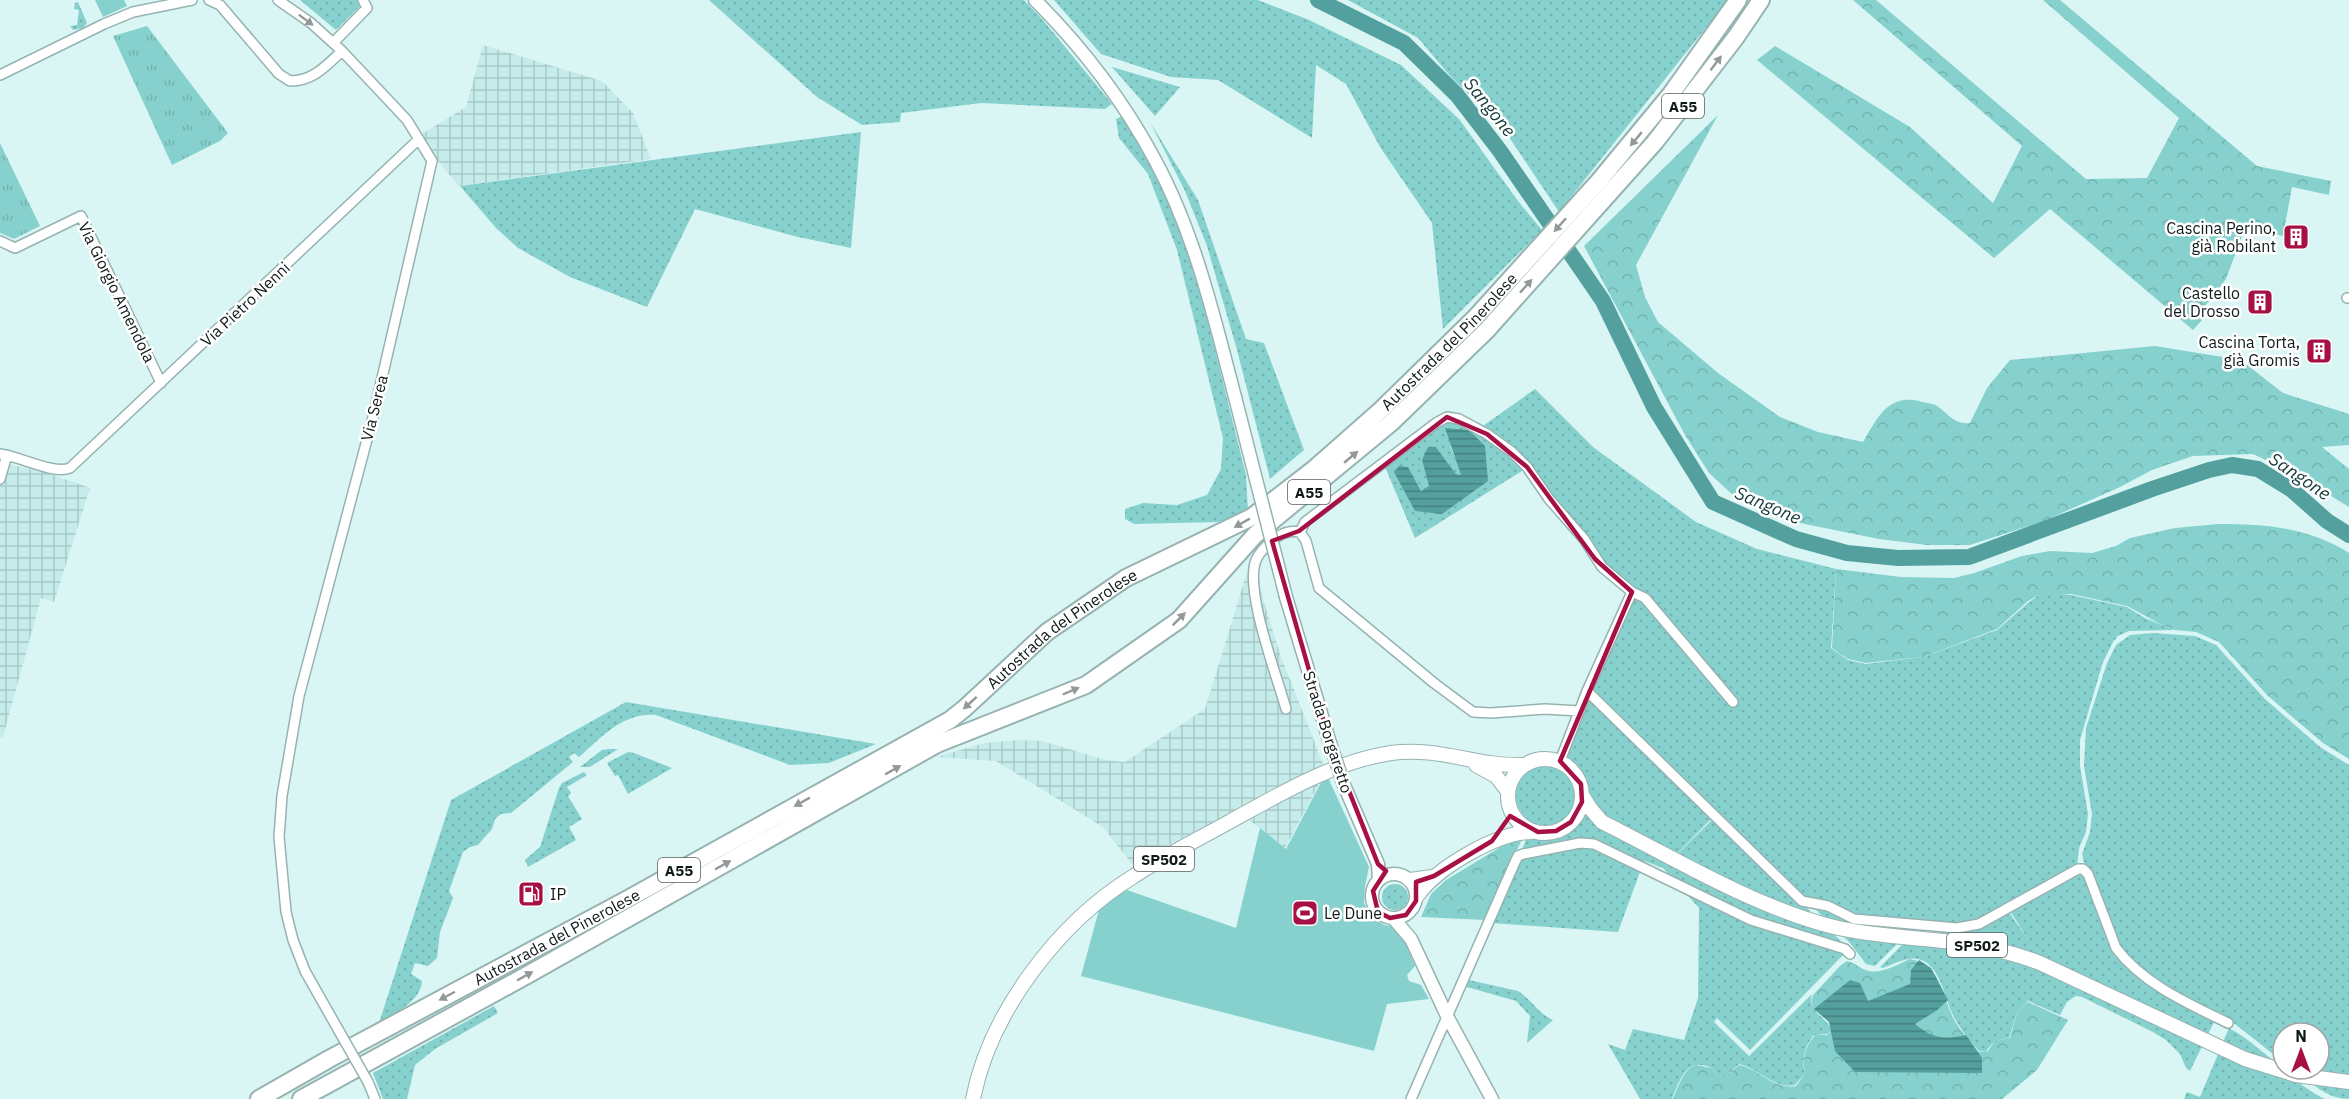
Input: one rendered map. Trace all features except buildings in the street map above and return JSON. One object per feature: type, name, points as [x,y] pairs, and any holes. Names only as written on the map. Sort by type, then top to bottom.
[{"type":"highway","name":"Autostrada del Pinerolese","points":[[259,1099],[626,900],[950,720],[1047,632],[1126,578],[1252,517],[1314,468],[1481,324],[1642,132],[1738,0]]},
{"type":"highway","name":"Autostrada del Pinerolese","points":[[301,1099],[539,969],[938,744],[1086,685],[1166,631],[1179,620],[1255,535],[1392,422],[1481,324],[1626,174],[1655,142],[1736,37],[1761,0]]},
{"type":"main road","name":"SP502","points":[[973,1099],[976,1084],[990,1047],[1005,1016],[1038,962],[1073,923],[1132,877],[1276,796],[1329,771],[1393,753],[1424,751],[1491,763],[1522,765],[1541,758],[1560,761],[1576,775],[1582,795],[1602,822],[1764,903],[1796,916],[1859,932],[1957,942],[2022,956],[2245,1059],[2296,1075],[2349,1082]]},
{"type":"main road","name":"SP502","points":[[1455,755],[1491,772],[1501,780],[1507,790]]},
{"type":"main road","points":[[1522,765],[1510,781],[1507,790],[1510,810],[1518,822],[1538,832]]},
{"type":"main road","points":[[1565,827],[1580,810],[1582,795]]},
{"type":"main road","points":[[1492,841],[1504,825],[1510,810]]},
{"type":"main road","points":[[1417,896],[1434,876],[1492,841],[1515,833],[1547,833],[1577,822],[1602,822]]},
{"type":"main road","points":[[1410,880],[1434,876]]},
{"type":"street","points":[[0,75],[133,12],[192,0]]},
{"type":"street","points":[[210,0],[220,5],[283,78],[290,81],[317,74],[342,51]]},
{"type":"street","name":"Via Serea","points":[[278,0],[311,23],[342,51],[407,120],[432,161],[373,417],[299,696],[282,796],[279,837],[281,876],[293,940],[305,970],[368,1082],[375,1099]]},
{"type":"street","points":[[333,43],[367,8],[363,0]]},
{"type":"street","name":"Strada Borgaretto","points":[[1035,0],[1058,23],[1121,104],[1156,160],[1187,233],[1201,273],[1286,597],[1330,743],[1344,785],[1384,877]]},
{"type":"street","name":"Via Pietro Nenni","points":[[3,454],[55,470],[70,468],[419,139]]},
{"type":"street","name":"Via Giorgio Amendola","points":[[0,241],[15,248],[81,216],[161,383]]},
{"type":"street","points":[[1300,532],[1305,522],[1441,419],[1452,417],[1487,434],[1527,467],[1549,499],[1584,539],[1595,559],[1623,586],[1645,598],[1733,702]]},
{"type":"street","points":[[0,479],[3,454]]},
{"type":"street","points":[[1286,709],[1255,600],[1254,571],[1256,560],[1270,542],[1285,532],[1300,532]]},
{"type":"street","points":[[1300,532],[1306,541],[1319,588],[1473,712],[1545,709],[1579,711]]},
{"type":"street","points":[[1560,761],[1587,691],[1632,592]]},
{"type":"street","points":[[1587,691],[1802,901],[1828,906],[1854,919],[1958,928],[1979,924],[2078,869],[2084,869],[2088,874],[2116,948],[2124,958],[2140,973],[2172,994],[2228,1023]]},
{"type":"street","points":[[1411,1099],[1518,856],[1580,843],[1602,847],[1750,920],[1845,949],[1850,954]]},
{"type":"street","points":[[1398,874],[1410,880],[1417,896],[1410,913],[1394,919],[1381,915],[1374,905],[1372,891],[1384,877],[1398,874]]},
{"type":"street","points":[[1410,913],[1411,939]]},
{"type":"street","points":[[1394,919],[1411,939],[1448,1018],[1492,1099]]},
{"type":"highlighted area","points":[[1447,417],[1487,434],[1527,467],[1595,559],[1632,592],[1560,761],[1581,784],[1582,802],[1571,822],[1556,831],[1538,832],[1510,816],[1492,841],[1434,876],[1416,882],[1416,901],[1406,915],[1390,918],[1378,912],[1373,891],[1386,871],[1378,864],[1330,743],[1272,541],[1299,531]]},
{"type":"shaded area","points":[[483,45],[602,81],[633,113],[651,159],[459,186],[430,152],[420,135],[466,107]]},
{"type":"shaded area","points":[[1445,428],[1469,430],[1485,446],[1488,481],[1442,514],[1415,511],[1394,472],[1399,466],[1408,467],[1421,491],[1429,486],[1422,460],[1428,447],[1436,447],[1456,474],[1461,475]]},
{"type":"shaded area","points":[[0,462],[54,475],[90,488],[54,602],[41,598],[3,737],[0,737]]},
{"type":"shaded area","points":[[1258,546],[1261,559],[1259,578],[1262,596],[1280,654],[1326,771],[1285,848],[1236,810],[1132,864],[1103,827],[996,761],[936,757],[985,743],[1019,740],[1042,741],[1106,760],[1125,762],[1205,709],[1247,572]]},
{"type":"shaded area","points":[[1919,960],[1931,968],[1948,1000],[1936,1011],[1915,1024],[1938,1037],[1966,1035],[1982,1058],[1982,1073],[1855,1072],[1835,1051],[1829,1022],[1814,1009],[1850,980],[1860,983],[1868,1001],[1910,984],[1911,970]]},
{"type":"green space","points":[[95,0],[124,0],[127,6],[103,17]]},
{"type":"green space","points":[[300,0],[358,0],[360,6],[336,30]]},
{"type":"green space","points":[[709,0],[1024,0],[1112,104],[1105,109],[981,103],[901,113],[900,122],[862,125],[817,97]]},
{"type":"green space","points":[[1054,0],[1258,0],[1309,20],[1401,65],[1459,119],[1518,201],[1542,230],[1443,329],[1432,223],[1380,147],[1346,84],[1316,65],[1312,138],[1218,80],[1171,77],[1101,54]]},
{"type":"green space","points":[[1348,0],[1728,0],[1559,212],[1503,128],[1451,77],[1418,38]]},
{"type":"green space","points":[[1853,0],[1876,0],[2086,179],[2147,178],[2179,118],[2043,0],[2060,0],[2257,166],[2331,181],[2329,195],[2292,187],[2283,236],[2245,228],[2226,279],[2198,315],[2202,320],[2193,330],[2050,209],[1994,258],[1757,60],[1775,46],[1910,127],[1993,203],[2022,146]]},
{"type":"green space","points":[[78,2],[87,23],[83,28],[73,30],[70,26],[77,25],[79,10],[74,9],[75,3]]},
{"type":"green space","points":[[147,26],[228,133],[220,141],[172,165],[113,36]]},
{"type":"green space","points":[[1112,67],[1180,87],[1155,116]]},
{"type":"green space","points":[[1718,115],[1636,265],[1645,297],[1658,322],[1718,373],[1780,417],[1818,432],[1863,442],[1884,410],[1899,401],[1933,404],[1956,421],[1970,423],[1987,388],[2010,360],[2155,346],[2241,360],[2283,393],[2349,414],[2349,445],[2322,447],[2349,469],[2349,507],[2295,474],[2253,454],[2193,456],[2152,470],[2044,521],[1970,545],[1927,545],[1879,539],[1780,519],[1737,499],[1709,473],[1685,435],[1584,246]]},
{"type":"green space","points":[[1123,116],[1155,170],[1182,233],[1199,285],[1246,475],[1248,511],[1219,522],[1134,524],[1125,519],[1125,509],[1143,503],[1177,505],[1207,495],[1221,469],[1223,438],[1177,250],[1148,174],[1119,138],[1116,119]]},
{"type":"green space","points":[[1150,122],[1198,200],[1246,339],[1264,343],[1304,450],[1270,479],[1237,350],[1207,246],[1185,191]]},
{"type":"green space","points":[[861,132],[851,248],[798,237],[695,209],[647,307],[570,277],[518,248],[496,228],[460,186]]},
{"type":"green space","points":[[0,143],[40,226],[14,239],[0,233]]},
{"type":"green space","points":[[1535,389],[1593,447],[1696,522],[1757,549],[1836,569],[1831,648],[1848,660],[1865,664],[1923,657],[1997,630],[2039,595],[2051,593],[2127,607],[2145,618],[2174,630],[2129,631],[2118,636],[2103,662],[2080,740],[2080,766],[2088,814],[2086,832],[2079,848],[2077,867],[2000,911],[1968,924],[1913,931],[1906,935],[1875,966],[1866,964],[1850,943],[1590,690],[1631,589],[1603,566],[1536,478],[1480,428]]},
{"type":"green space","points":[[1448,420],[1459,422],[1480,432],[1525,469],[1415,538],[1385,467],[1437,425]],"holes":[[[1450,445],[1488,481],[1415,511],[1408,468],[1421,491],[1430,486],[1422,460],[1436,447],[1456,474],[1462,475]]]},
{"type":"green space","points":[[2218,524],[2269,526],[2302,532],[2334,544],[2349,553],[2349,759],[2323,743],[2268,696],[2219,642],[2196,632],[2175,630],[2162,625],[2127,606],[2071,594],[2039,595],[2028,601],[1997,629],[1923,657],[1865,663],[1848,659],[1832,648],[1836,569],[1901,577],[1954,578],[2022,556],[2050,551],[2092,553],[2116,546],[2130,538],[2175,528]]},
{"type":"green space","points":[[2153,633],[2195,636],[2216,645],[2265,699],[2320,747],[2349,765],[2349,1099],[2326,1093],[2308,1081],[2331,1081],[2331,1021],[2271,1021],[2271,1052],[2230,1020],[2173,992],[2142,971],[2118,946],[2082,854],[2090,832],[2092,814],[2084,766],[2086,728],[2107,663],[2116,645],[2130,635]]},
{"type":"green space","points":[[1592,700],[1713,817],[1664,867],[1714,818],[1849,949],[1750,1050],[1717,1018],[1714,1022],[1749,1056],[1812,994],[1812,1006],[1832,1031],[1827,1034],[1814,1035],[1811,1039],[1804,1058],[1805,1073],[1795,1085],[1780,1084],[1739,1064],[1725,1077],[1717,1076],[1712,1068],[1699,1065],[1692,1066],[1684,1073],[1672,1099],[1640,1099],[1608,1044],[1625,1050],[1633,1029],[1684,1040],[1698,998],[1699,908],[1663,868],[1644,861],[1618,932],[1492,923],[1533,823],[1523,814],[1517,804],[1515,793],[1517,783],[1531,769],[1542,766],[1556,767],[1579,711]]},
{"type":"green space","points":[[626,702],[876,744],[829,763],[790,765],[656,715],[633,717],[614,727],[579,757],[574,753],[569,757],[573,762],[511,813],[501,814],[495,819],[492,829],[478,845],[463,852],[449,891],[453,898],[440,932],[437,958],[428,966],[415,963],[411,974],[422,981],[417,995],[406,1006],[379,1023],[451,800]]},
{"type":"green space","points":[[618,749],[590,767],[580,767],[602,750]]},
{"type":"green space","points":[[628,752],[672,768],[628,794],[618,775],[615,776],[607,763]]},
{"type":"green space","points":[[584,772],[587,775],[567,787],[571,793],[568,796],[582,819],[569,827],[576,840],[528,867],[525,860],[540,847],[559,788],[562,783]]},
{"type":"green space","name":"Le Dune","points":[[1326,773],[1369,867],[1364,903],[1373,919],[1385,925],[1398,927],[1415,966],[1407,975],[1409,981],[1421,985],[1429,999],[1387,1004],[1374,1051],[1081,976],[1100,906],[1113,896],[1127,890],[1236,928],[1260,828],[1286,849]]},
{"type":"green space","points":[[1523,837],[1485,920],[1421,917],[1431,894],[1446,880],[1512,840]]},
{"type":"green space","points":[[2082,872],[2121,960],[2215,1020],[2190,1071],[2186,1068],[2180,1054],[2166,1040],[2076,996],[2067,1002],[2060,1015],[2026,1000],[2028,1001],[2017,1012],[2009,1038],[1991,1045],[1986,1052],[1979,1051],[1957,1023],[1943,987],[1927,963],[1919,959],[1909,959],[1880,967],[1909,938],[1969,928],[2008,911],[2028,939],[2010,911]]},
{"type":"green space","points":[[1395,884],[1404,888],[1408,897],[1404,906],[1395,910],[1386,906],[1382,897],[1386,888]]},
{"type":"green space","points":[[1910,959],[1920,962],[1933,972],[1956,1023],[1979,1052],[1987,1052],[1995,1041],[2010,1038],[2017,1012],[2028,1002],[2068,1020],[2037,1070],[2002,1099],[1673,1099],[1685,1074],[1696,1065],[1712,1068],[1717,1076],[1725,1077],[1739,1065],[1781,1085],[1796,1086],[1805,1073],[1805,1053],[1809,1044],[1815,1035],[1827,1035],[1832,1031],[1829,1022],[1812,1005],[1813,995],[1847,961],[1874,972]]},
{"type":"green space","points":[[1469,980],[1518,991],[1553,1020],[1527,1043],[1530,1016],[1516,1001],[1467,987]]},
{"type":"green space","points":[[494,1006],[498,1013],[435,1049],[415,1065],[407,1099],[383,1099],[373,1073]]},
{"type":"green space","points":[[2229,1028],[2271,1059],[2271,1081],[2297,1081],[2325,1099],[2184,1099],[2187,1092],[2200,1097]]},
{"type":"waterway","name":"Sangone","points":[[1318,0],[1404,43],[1457,95],[1500,151],[1603,301],[1654,407],[1713,502],[1796,539],[1847,553],[1898,558],[1969,557],[2152,489],[2209,470],[2232,465],[2258,469],[2292,490],[2327,521],[2349,535]]},
{"type":"place","name":"Cascina Perino, già Robilant","points":[[2296,237]]},
{"type":"place","name":"Castello del Drosso","points":[[2260,302]]},
{"type":"place","name":"Cascina Torta, già Gromis","points":[[2319,351]]},
{"type":"place","name":"IP","points":[[531,894]]},
{"type":"place","name":"Le Dune","points":[[1305,913]]}]
